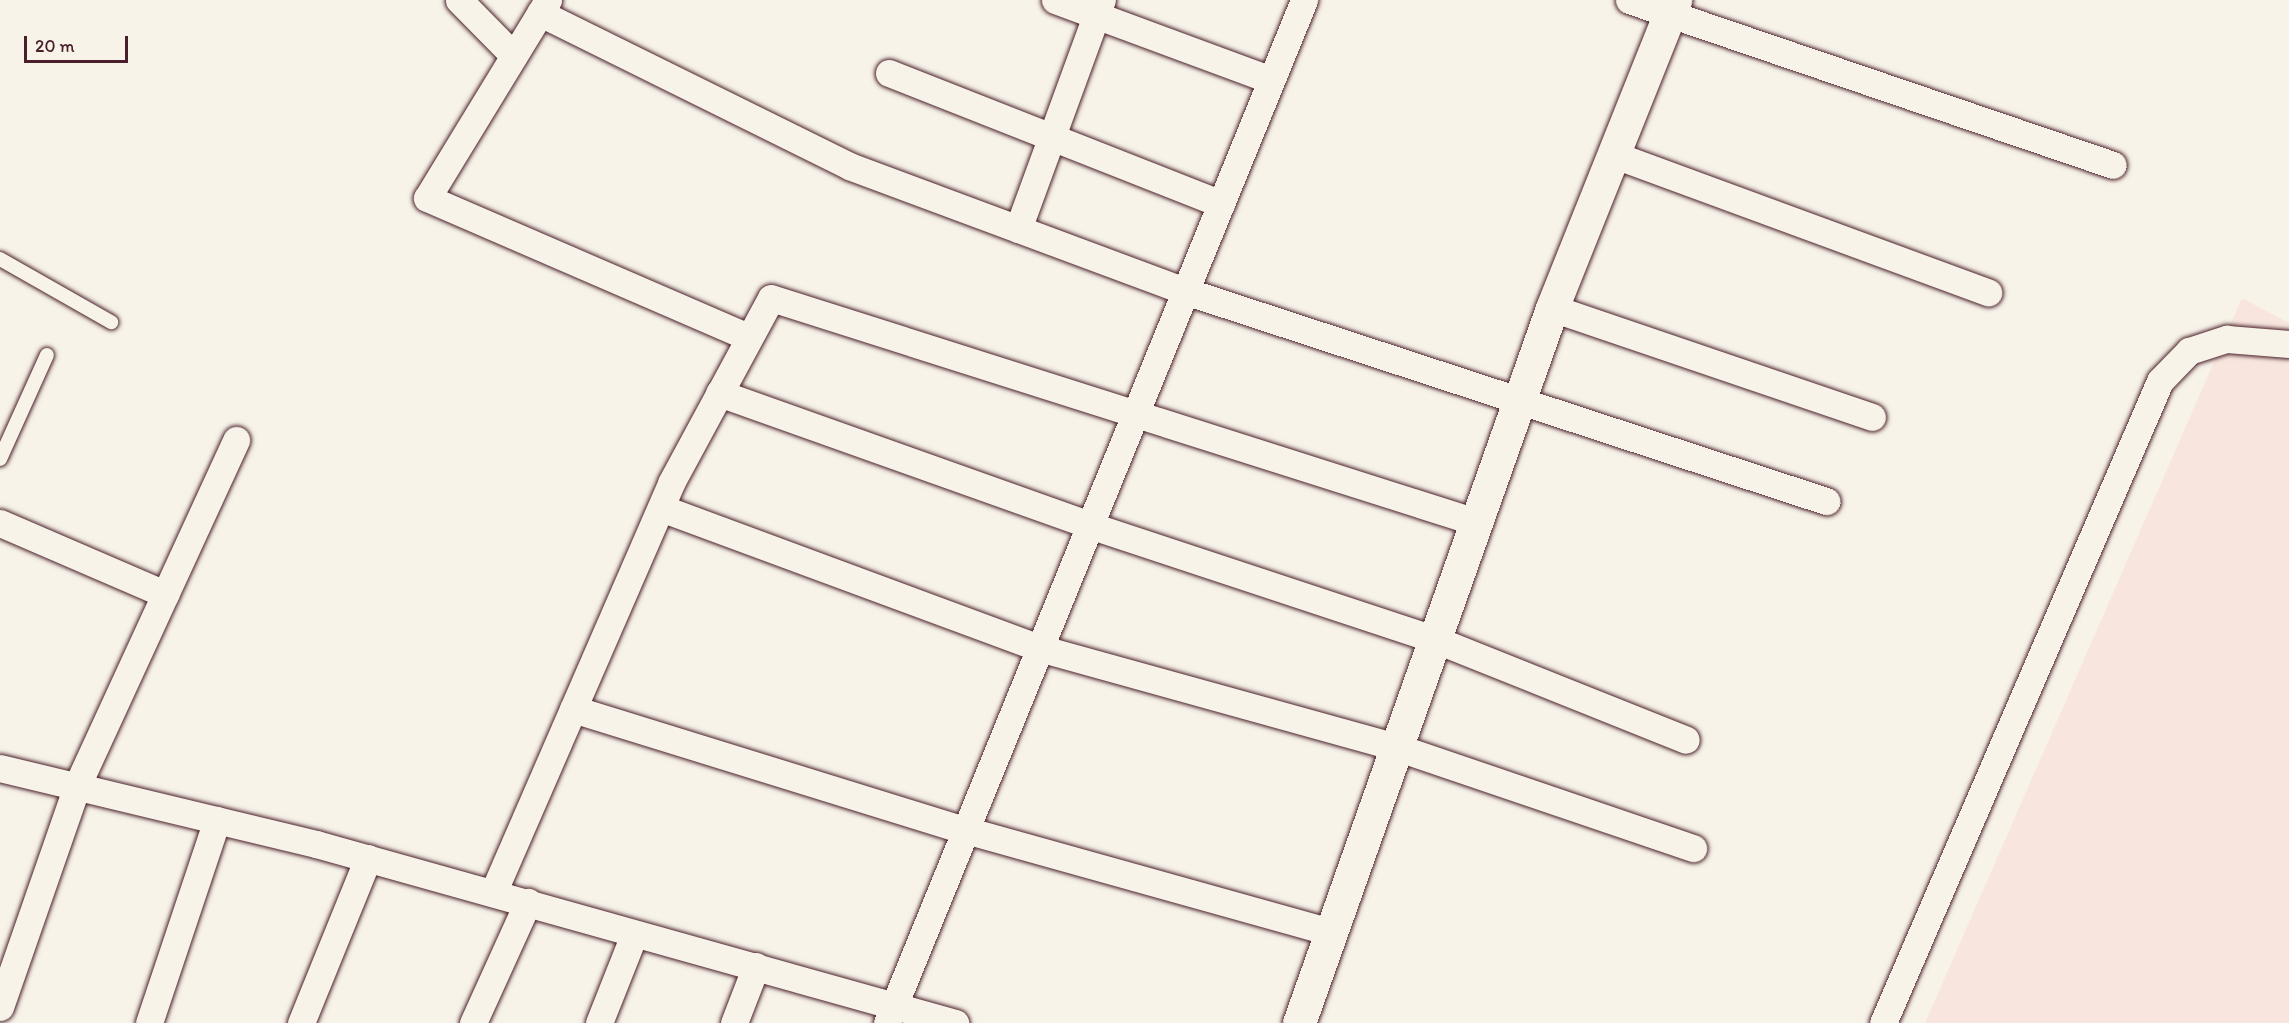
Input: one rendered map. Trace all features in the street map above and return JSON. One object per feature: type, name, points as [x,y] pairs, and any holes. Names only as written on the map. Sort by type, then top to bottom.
[{"type":"street","points":[[459,0],[514,56]]},
{"type":"street","points":[[1055,0],[1099,8],[1272,80]]},
{"type":"street","points":[[890,1014],[1304,0]]},
{"type":"street","points":[[1629,0],[1671,6],[2112,165]]},
{"type":"street","points":[[748,337],[426,198],[544,6],[849,166],[1185,291],[1826,501]]},
{"type":"street","points":[[1299,1023],[1551,308],[1671,6]]},
{"type":"street","points":[[1018,229],[1054,138],[1099,8]]},
{"type":"street","points":[[889,73],[1221,204]]},
{"type":"street","points":[[1612,154],[1988,292]]},
{"type":"street","points":[[493,893],[661,508],[766,302],[778,297],[1133,417],[1476,522]]},
{"type":"street","points":[[1551,308],[1872,417]]},
{"type":"street","points":[[1883,1023],[2160,381],[2189,351],[2227,339],[2289,344]]},
{"type":"street","points":[[719,393],[1089,525],[1434,639],[1686,740]]},
{"type":"street","points":[[0,1007],[77,786],[236,440]]},
{"type":"street","points":[[661,508],[1039,648],[1396,747],[1693,848]]},
{"type":"street","points":[[0,523],[165,594]]},
{"type":"street","points":[[573,709],[965,830],[1331,932]]},
{"type":"street","points":[[0,768],[368,858],[528,902],[633,937],[756,966],[890,1014],[955,1023]]},
{"type":"street","points":[[149,1023],[216,820]]},
{"type":"street","points":[[301,1023],[368,858]]},
{"type":"street","points":[[473,1023],[528,902]]},
{"type":"street","points":[[598,1023],[633,937]]},
{"type":"street","points":[[734,1023],[756,966]]},
{"type":"lane","points":[[0,259],[111,322]]},
{"type":"lane","points":[[0,459],[46,355]]},
{"type":"shaded area","points":[[2242,298],[2289,323],[2289,1023],[1925,1023]]}]
